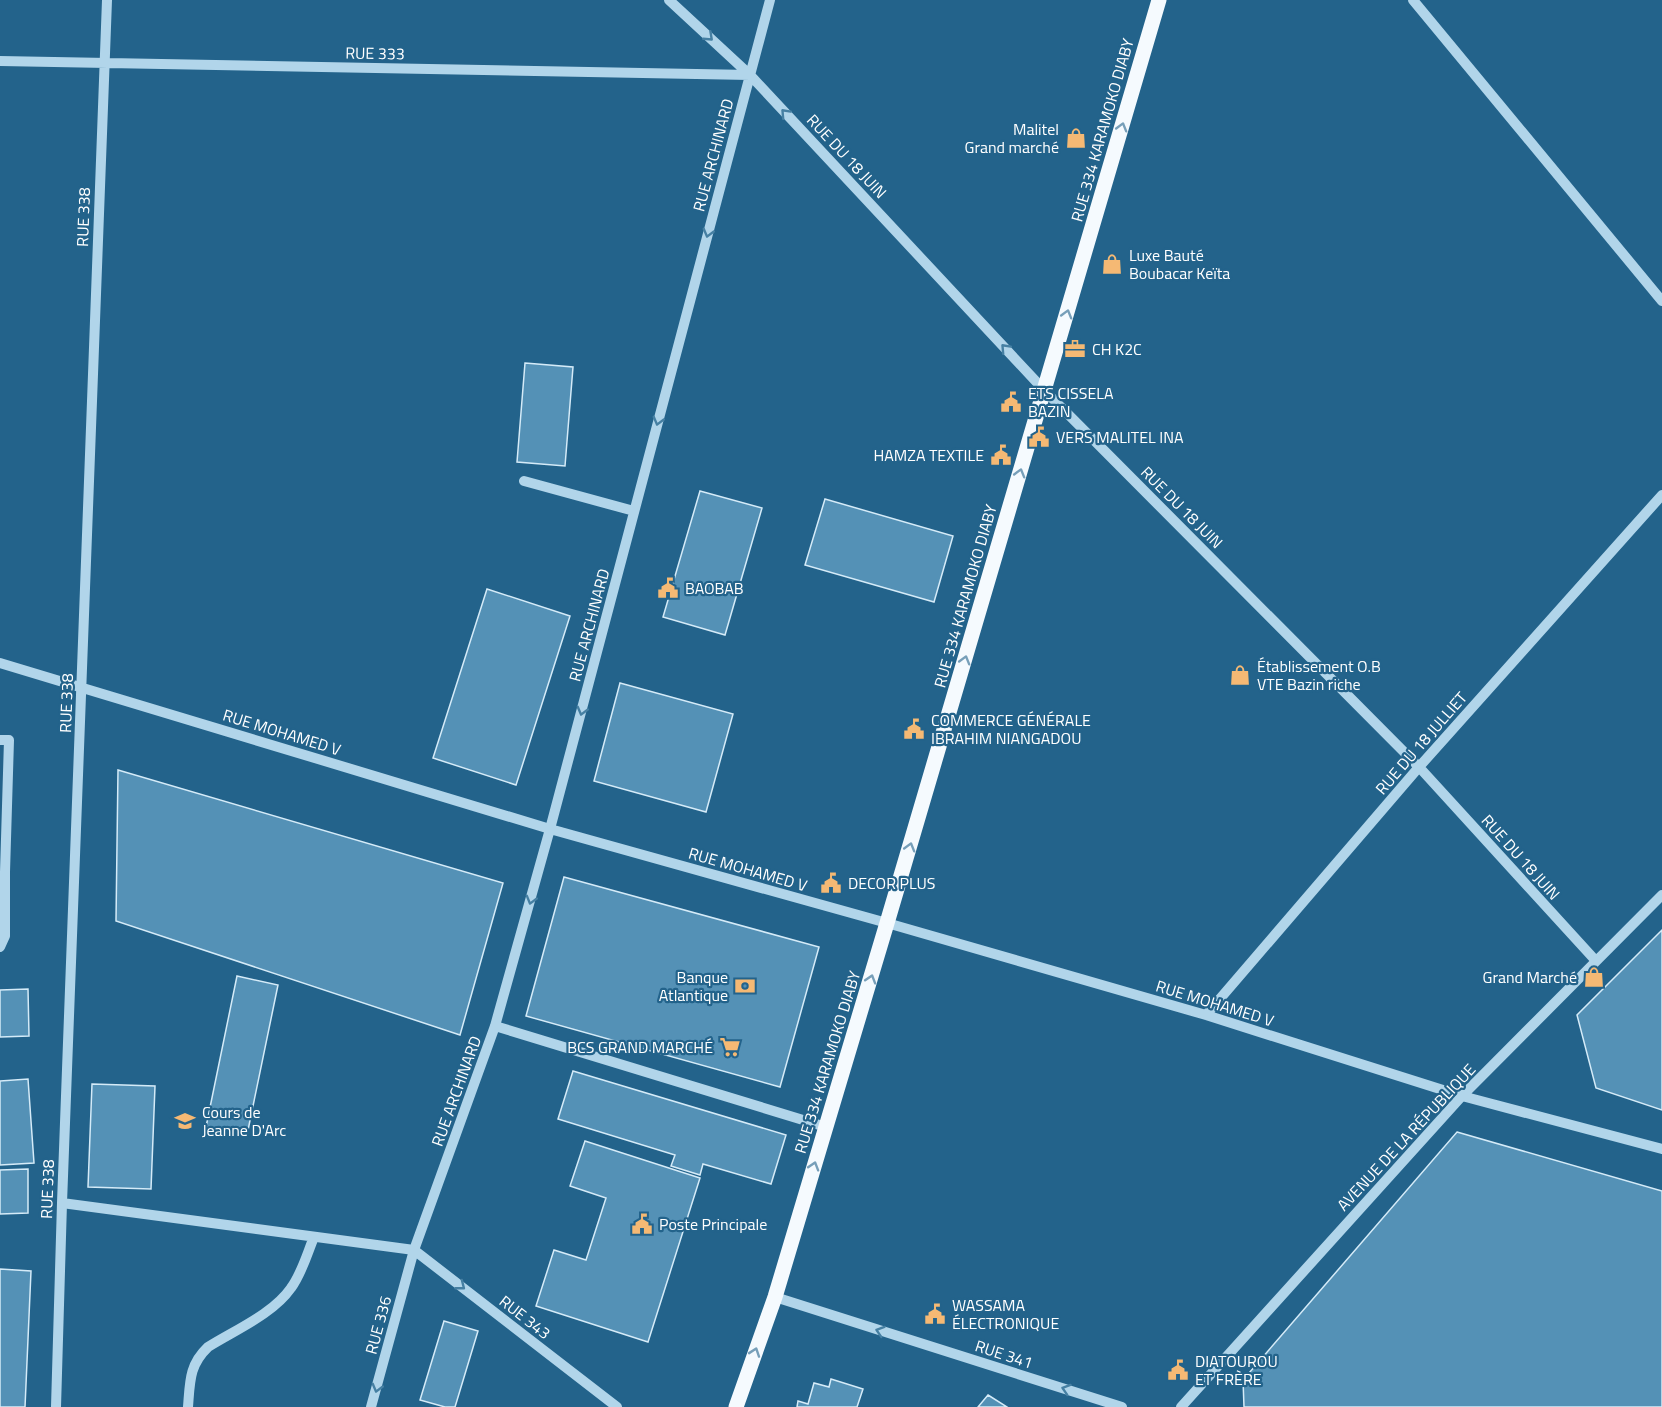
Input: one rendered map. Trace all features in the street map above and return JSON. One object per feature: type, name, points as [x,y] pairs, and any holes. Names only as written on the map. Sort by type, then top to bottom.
[{"type":"main road","name":"RUE 334 KARAMOKO DIABY","points":[[736,1407],[774,1297],[826,1127],[1159,0]]},
{"type":"street","name":"RUE 338","points":[[56,1407],[107,0]]},
{"type":"street","name":"RUE DU 18 JUIN","points":[[669,0],[750,75],[1044,390],[1419,767],[1596,961]]},
{"type":"street","name":"RUE ARCHINARD","points":[[414,1250],[495,1026],[550,830],[770,0]]},
{"type":"street","points":[[1413,0],[1662,301]]},
{"type":"street","name":"RUE 333","points":[[0,61],[750,75]]},
{"type":"street","points":[[524,481],[634,511]]},
{"type":"street","name":"RUE DU 18 JULLIET","points":[[1206,1015],[1419,767],[1662,495]]},
{"type":"street","name":"RUE MOHAMED V","points":[[0,663],[550,830],[887,923],[1206,1015],[1462,1096],[1662,1149]]},
{"type":"street","points":[[0,740],[9,740],[4,810],[5,936],[0,947]]},
{"type":"street","name":"AVENUE DE LA RÉPUBLIQUE","points":[[1181,1407],[1462,1096],[1662,895]]},
{"type":"street","points":[[495,1026],[826,1127]]},
{"type":"street","points":[[62,1203],[414,1250]]},
{"type":"street","points":[[188,1407],[192,1370],[198,1356],[208,1347],[275,1307],[291,1288],[300,1272],[314,1237]]},
{"type":"street","name":"RUE 336","points":[[371,1407],[414,1250]]},
{"type":"street","name":"RUE 343","points":[[414,1250],[617,1407]]},
{"type":"street","name":"RUE 341","points":[[774,1297],[1122,1407]]},
{"type":"building","points":[[525,363],[573,367],[565,466],[517,462]]},
{"type":"building","points":[[700,491],[762,508],[725,635],[663,617]]},
{"type":"building","points":[[825,499],[953,536],[934,602],[805,565]]},
{"type":"building","points":[[487,589],[570,616],[516,785],[433,758]]},
{"type":"building","points":[[620,683],[733,714],[706,812],[594,781]]},
{"type":"building","points":[[118,770],[503,883],[460,1035],[116,921]]},
{"type":"building","points":[[564,877],[819,947],[780,1087],[526,1016]]},
{"type":"building","points":[[1662,930],[1662,1110],[1596,1088],[1577,1015]]},
{"type":"building","points":[[237,976],[278,985],[247,1135],[206,1127]]},
{"type":"building","points":[[28,989],[29,1036],[0,1037],[0,990]]},
{"type":"building","points":[[573,1071],[786,1135],[771,1184],[703,1164],[700,1175],[671,1166],[675,1155],[558,1119]]},
{"type":"building","points":[[28,1079],[34,1163],[0,1165],[0,1081]]},
{"type":"building","points":[[92,1084],[155,1086],[151,1189],[88,1187]]},
{"type":"building","points":[[1457,1132],[1662,1191],[1662,1407],[1244,1407],[1243,1380]]},
{"type":"building","name":"Poste Principale","points":[[585,1141],[700,1178],[648,1342],[536,1306],[554,1250],[586,1260],[606,1198],[570,1186]]},
{"type":"building","points":[[28,1169],[28,1213],[0,1214],[0,1170]]},
{"type":"building","points":[[0,1269],[31,1271],[25,1407],[0,1407]]},
{"type":"building","points":[[444,1321],[478,1331],[455,1407],[445,1407],[420,1400]]},
{"type":"building","points":[[831,1379],[863,1389],[857,1407],[797,1407],[798,1401],[808,1404],[814,1383],[829,1387]]},
{"type":"building","points":[[988,1395],[1007,1407],[978,1407]]},
{"type":"place","name":"Malitel Grand marché","points":[[1076,138]]},
{"type":"place","name":"Luxe Bauté Boubacar Keïta","points":[[1112,264]]},
{"type":"place","name":"CH K2C","points":[[1075,349]]},
{"type":"place","name":"ETS CISSELA BAZIN","points":[[1011,402]]},
{"type":"place","name":"VERS MALITEL INA","points":[[1039,437]]},
{"type":"place","name":"HAMZA TEXTILE","points":[[1001,455]]},
{"type":"place","name":"BAOBAB","points":[[668,588]]},
{"type":"place","name":"Établissement O.B VTE Bazin riche","points":[[1240,675]]},
{"type":"place","name":"COMMERCE GÉNÉRALE IBRAHIM NIANGADOU","points":[[914,729]]},
{"type":"place","name":"DECOR PLUS","points":[[831,883]]},
{"type":"place","name":"Grand Marché","points":[[1594,977]]},
{"type":"place","name":"Banque Atlantique","points":[[745,986]]},
{"type":"place","name":"BCS GRAND MARCHÉ","points":[[730,1047]]},
{"type":"place","name":"Cours de Jeanne D'Arc","points":[[185,1121]]},
{"type":"place","name":"Poste Principale","points":[[642,1224]]},
{"type":"place","name":"WASSAMA ÉLECTRONIQUE","points":[[935,1314]]},
{"type":"place","name":"DIATOUROU ET FRÈRE","points":[[1178,1370]]}]
